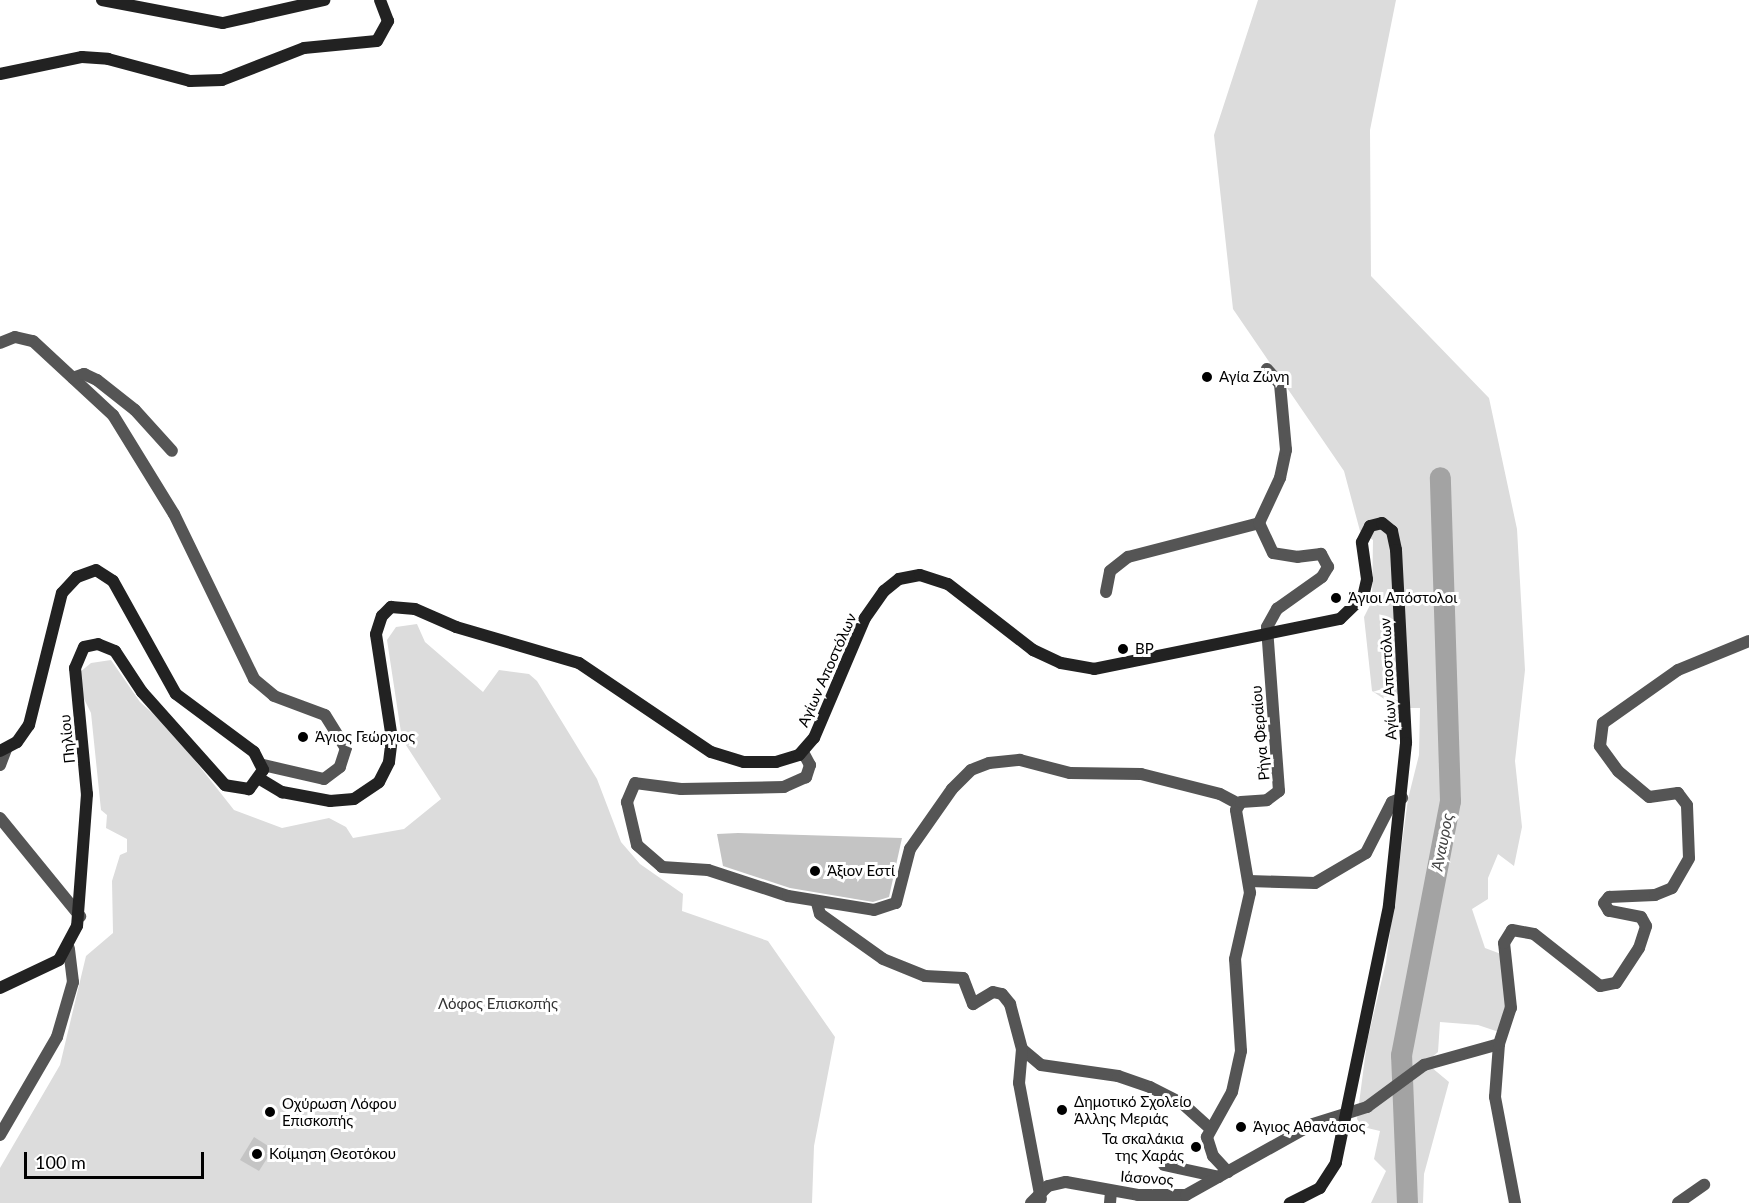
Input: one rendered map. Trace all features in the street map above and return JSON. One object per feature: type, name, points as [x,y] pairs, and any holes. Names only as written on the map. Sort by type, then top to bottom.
[{"type":"main road","points":[[102,0],[224,23],[324,0]]},
{"type":"main road","points":[[0,74],[82,57],[108,59],[190,81],[222,80],[304,48],[377,40],[388,21],[380,0]]},
{"type":"main road","name":"Αγίων Αποστόλων","points":[[803,752],[819,728],[865,618],[884,591],[906,577],[927,576],[952,585],[1016,637],[1052,659],[1087,669],[1107,667],[1329,623],[1354,609],[1367,586],[1364,534],[1377,523],[1389,528],[1396,550],[1406,717],[1402,798],[1385,929],[1346,1116]]},
{"type":"main road","points":[[3,750],[29,725],[62,593],[77,576],[96,570],[112,581],[176,694],[250,749],[263,765],[260,779],[282,792],[330,801],[354,799],[379,782],[392,744],[376,627],[384,612],[396,606],[579,663],[678,732],[721,756],[776,762],[803,752]]},
{"type":"main road","name":"Πηλίου","points":[[69,948],[80,916],[87,818],[75,676],[81,649],[94,643],[115,651],[142,692],[220,780],[241,791],[260,779]]},
{"type":"main road","points":[[0,988],[50,966],[69,948]]},
{"type":"main road","points":[[1290,1203],[1316,1191],[1329,1177],[1346,1116]]},
{"type":"street","points":[[0,343],[15,337],[33,341],[113,415],[136,447],[254,679],[274,696],[319,711],[336,727],[346,748],[340,767],[324,778],[263,765]]},
{"type":"street","points":[[1259,523],[1280,478],[1286,450],[1280,384],[1267,369]]},
{"type":"street","points":[[73,378],[84,374],[97,380],[135,410],[172,451]]},
{"type":"street","points":[[1106,592],[1110,571],[1128,557],[1259,523]]},
{"type":"street","points":[[1259,523],[1273,553],[1298,557],[1316,553],[1328,562],[1322,577],[1277,609],[1266,634]]},
{"type":"street","name":"Ρήγα Φεραίου","points":[[1239,804],[1271,799],[1279,791],[1266,634]]},
{"type":"street","points":[[1515,1203],[1495,1097],[1499,1044],[1511,1008],[1504,943],[1512,930],[1534,934],[1595,982],[1610,987],[1639,948],[1646,926],[1635,914],[1606,910],[1605,900],[1655,895],[1672,888],[1689,858],[1687,801],[1678,793],[1649,797],[1618,771],[1600,746],[1603,723],[1678,670],[1749,641]]},
{"type":"street","points":[[0,765],[3,750]]},
{"type":"street","points":[[803,752],[810,765],[806,777],[784,787],[681,789],[635,783],[628,794],[628,819],[637,845],[657,866],[708,870],[817,903],[874,910],[893,906],[910,849],[952,789],[971,770],[989,763],[1027,761],[1078,774],[1141,774],[1220,794],[1239,804],[1236,813],[1249,881],[1250,900],[1235,959],[1240,1063],[1232,1092],[1210,1128],[1209,1147],[1223,1174]]},
{"type":"street","points":[[1249,881],[1315,883],[1366,853],[1392,802],[1402,798]]},
{"type":"street","points":[[0,818],[80,916]]},
{"type":"street","points":[[817,903],[820,914],[883,960],[925,976],[963,978],[973,1004],[993,992],[1002,994],[1010,1004],[1022,1049],[1019,1083],[1040,1198]]},
{"type":"street","points":[[0,1136],[57,1037],[73,982],[69,948]]},
{"type":"street","name":"Ιάσονος","points":[[1031,1203],[1066,1182],[1111,1197],[1178,1196],[1313,1124],[1346,1116],[1437,1061],[1499,1044]]},
{"type":"street","points":[[1022,1049],[1049,1068],[1118,1076],[1150,1087],[1183,1104],[1210,1128]]},
{"type":"street","points":[[1164,1165],[1223,1174]]},
{"type":"street","points":[[1678,1203],[1704,1185]]},
{"type":"green space","points":[[1258,0],[1396,0],[1370,130],[1371,276],[1489,398],[1517,529],[1525,670],[1515,761],[1522,827],[1514,866],[1498,854],[1488,878],[1488,899],[1472,909],[1485,948],[1501,954],[1506,1012],[1499,1032],[1478,1025],[1440,1022],[1438,1052],[1431,1058],[1431,1067],[1449,1082],[1424,1174],[1423,1203],[1371,1203],[1386,1171],[1374,1159],[1380,1131],[1363,1127],[1357,1119],[1367,1042],[1386,962],[1408,799],[1419,755],[1420,708],[1398,708],[1372,691],[1364,617],[1372,601],[1373,540],[1360,531],[1344,471],[1233,309],[1214,135]]},
{"type":"green space","name":"Λόφος Επισκοπής","points":[[417,624],[425,642],[483,692],[499,670],[529,674],[537,681],[597,779],[621,842],[640,864],[683,894],[682,911],[768,941],[835,1037],[814,1146],[812,1203],[0,1203],[0,1168],[60,1065],[86,956],[113,933],[112,881],[120,855],[127,852],[127,839],[106,828],[107,815],[101,810],[91,713],[83,697],[80,672],[91,663],[111,660],[140,702],[170,729],[234,810],[282,828],[329,818],[346,827],[353,838],[404,829],[441,799],[402,739],[387,640],[396,627]]},
{"type":"building","name":"Άξιον Εστί","points":[[717,834],[902,838],[889,897],[873,902],[790,888],[723,866]]},
{"type":"building","name":"Κοίμηση Θεοτόκου","points":[[254,1137],[273,1149],[259,1171],[240,1160]]},
{"type":"waterway","name":"Άναυρος","points":[[1407,1203],[1401,1055],[1450,801],[1440,477]]},
{"type":"place","name":"Αγία Ζώνη","points":[[1207,377]]},
{"type":"place","name":"Άγιοι Απόστολοι","points":[[1336,598]]},
{"type":"place","name":"BP","points":[[1123,649]]},
{"type":"place","name":"Άγιος Γεώργιος","points":[[303,737]]},
{"type":"place","name":"Άξιον Εστί","points":[[815,871]]},
{"type":"place","name":"Δημοτικό Σχολείο Άλλης Μεριάς","points":[[1062,1110]]},
{"type":"place","name":"Οχύρωση Λόφου Επισκοπής","points":[[270,1112]]},
{"type":"place","name":"Άγιος Αθανάσιος","points":[[1241,1127]]},
{"type":"place","name":"Τα σκαλάκια της Χαράς","points":[[1196,1147]]},
{"type":"place","name":"Κοίμηση Θεοτόκου","points":[[257,1154]]}]
